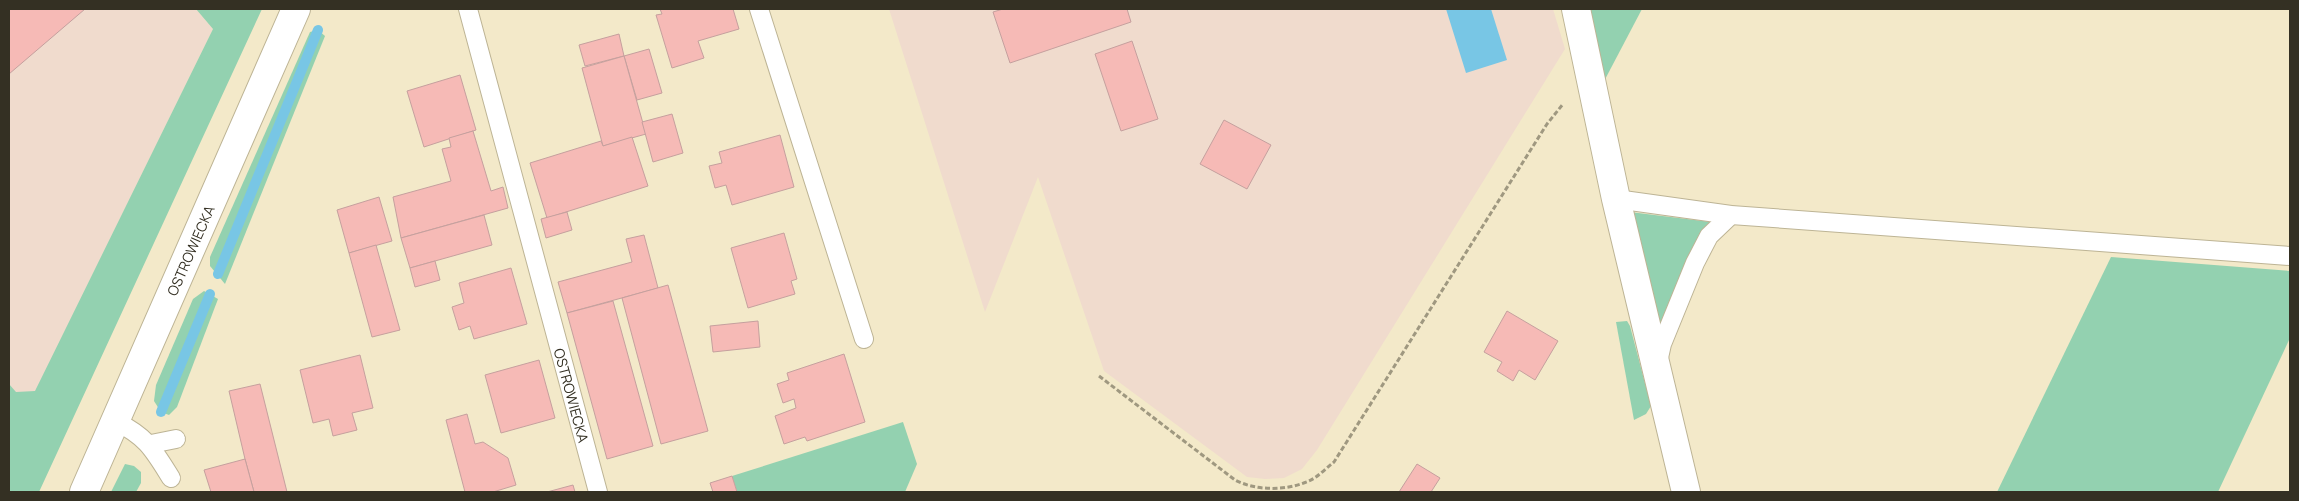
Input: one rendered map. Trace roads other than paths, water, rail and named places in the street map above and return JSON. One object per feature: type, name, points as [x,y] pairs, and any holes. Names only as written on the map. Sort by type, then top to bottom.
[{"type":"street","name":"OSTROWIECKA","points":[[84,492],[296,9]]},
{"type":"street","points":[[1576,9],[1616,199],[1686,492]]},
{"type":"lane","name":"OSTROWIECKA","points":[[468,9],[598,492]]},
{"type":"lane","points":[[759,9],[864,339]]},
{"type":"lane","points":[[1616,199],[1731,214],[2290,256]]},
{"type":"lane","points":[[1656,372],[1662,344],[1695,263],[1709,236],[1731,214]]},
{"type":"lane","points":[[116,421],[133,429],[151,444],[171,478]]},
{"type":"lane","points":[[151,444],[176,439]]},
{"type":"water","points":[[1446,9],[1491,9],[1507,60],[1466,73]]},
{"type":"waterway","points":[[218,274],[318,30]]},
{"type":"waterway","points":[[161,412],[210,294]]}]
